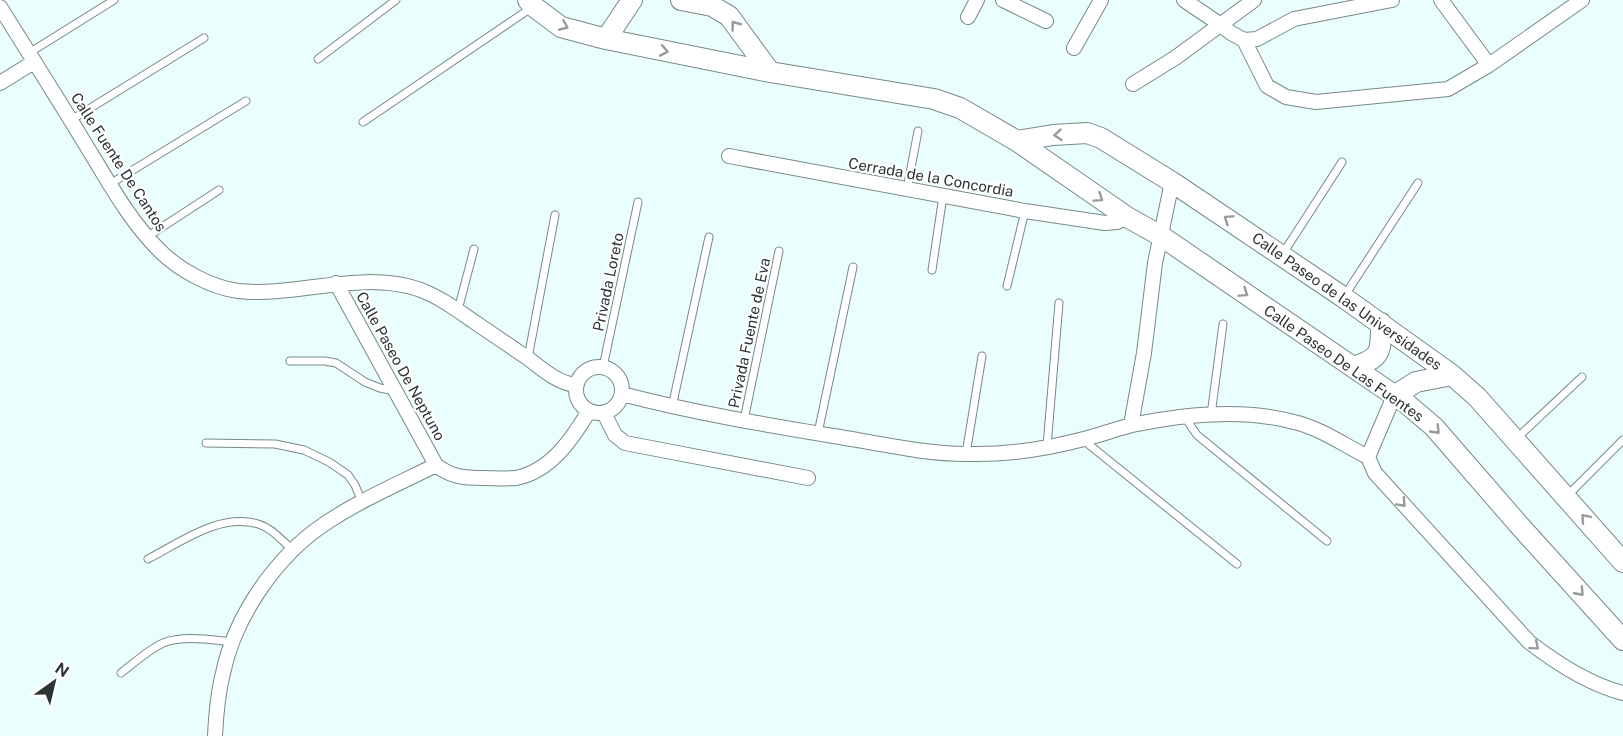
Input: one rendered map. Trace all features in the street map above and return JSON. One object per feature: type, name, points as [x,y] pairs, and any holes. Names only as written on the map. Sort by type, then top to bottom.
[{"type":"street","points":[[606,39],[632,0]]},
{"type":"street","points":[[681,0],[712,6],[729,16],[770,72]]},
{"type":"street","points":[[968,17],[977,0]]},
{"type":"street","points":[[1004,0],[1046,21]]},
{"type":"street","points":[[1074,48],[1101,0]]},
{"type":"street","points":[[1184,0],[1244,40],[1257,39],[1294,19],[1392,0]]},
{"type":"street","points":[[1133,84],[1175,58],[1254,0]]},
{"type":"street","points":[[1441,0],[1489,65]]},
{"type":"street","points":[[1244,40],[1267,86],[1286,97],[1316,102],[1449,89],[1489,65],[1582,0]]},
{"type":"street","name":"Calle Paseo De Las Fuentes","points":[[531,3],[561,27],[606,39],[770,72],[934,99],[960,108],[1017,141],[1407,404],[1434,427],[1623,640]]},
{"type":"street","name":"Calle Fuente De Cantos","points":[[0,7],[110,184],[147,237],[159,251],[178,266],[208,282],[228,289],[273,292],[336,283],[400,284],[429,293],[458,310],[561,381],[576,385]]},
{"type":"street","points":[[0,83],[31,57]]},
{"type":"street","name":"Calle Paseo de las Universidades","points":[[1017,141],[1053,135],[1087,133],[1101,138],[1282,255],[1381,323],[1452,375],[1477,397],[1620,554]]},
{"type":"street","name":"Cerrada de la Concordia","points":[[729,156],[1025,211],[1105,223],[1117,222],[1127,217]]},
{"type":"street","points":[[1131,425],[1144,353],[1155,263],[1172,182]]},
{"type":"street","name":"Calle Paseo De Neptuno","points":[[336,283],[436,465]]},
{"type":"street","points":[[1353,367],[1368,362],[1376,356],[1381,345],[1381,323]]},
{"type":"street","points":[[603,367],[616,374],[620,380],[622,394],[616,406],[611,410],[604,413],[592,413],[578,400],[576,385],[579,378],[589,369],[603,367]]},
{"type":"street","points":[[1368,457],[1395,396],[1416,381],[1452,375]]},
{"type":"street","points":[[622,394],[672,407],[818,433],[923,450],[966,454],[1009,452],[1047,446],[1131,425],[1184,416],[1254,416],[1307,426],[1368,457],[1375,473],[1529,642],[1568,669],[1623,693]]},
{"type":"street","points":[[215,736],[216,713],[223,673],[233,642],[257,594],[292,550],[322,526],[362,502],[436,465],[453,475],[464,477],[499,479],[526,475],[556,457],[573,437],[589,411]]},
{"type":"street","points":[[604,413],[615,435],[625,443],[808,478]]},
{"type":"lane","points":[[31,57],[114,0]]},
{"type":"lane","points":[[318,59],[396,0]]},
{"type":"lane","points":[[363,123],[531,3]]},
{"type":"lane","points":[[71,120],[204,38]]},
{"type":"lane","points":[[110,184],[246,101]]},
{"type":"lane","points":[[907,189],[918,131]]},
{"type":"lane","points":[[1282,255],[1342,162]]},
{"type":"lane","points":[[1343,297],[1418,183]]},
{"type":"lane","points":[[147,237],[219,190]]},
{"type":"lane","points":[[932,270],[943,196]]},
{"type":"lane","name":"Privada Loreto","points":[[603,367],[638,202]]},
{"type":"lane","points":[[1006,286],[1025,211]]},
{"type":"lane","points":[[528,358],[555,215]]},
{"type":"lane","points":[[672,407],[709,237]]},
{"type":"lane","points":[[458,310],[474,249]]},
{"type":"lane","name":"Privada Fuente de Eva","points":[[744,420],[779,251]]},
{"type":"lane","points":[[818,433],[853,267]]},
{"type":"lane","points":[[1047,446],[1059,303]]},
{"type":"lane","points":[[1211,415],[1224,324]]},
{"type":"lane","points":[[966,454],[982,356]]},
{"type":"lane","points":[[290,361],[336,363],[365,382],[395,391]]},
{"type":"lane","points":[[1515,440],[1582,377]]},
{"type":"lane","points":[[1184,416],[1197,435],[1327,541]]},
{"type":"lane","points":[[1082,439],[1237,564]]},
{"type":"lane","points":[[1566,497],[1623,440]]},
{"type":"lane","points":[[206,443],[275,444],[304,450],[329,462],[348,476],[356,485],[362,502]]},
{"type":"lane","points":[[148,559],[212,526],[237,522],[258,524],[270,530],[292,550]]},
{"type":"lane","points":[[121,673],[161,644],[170,641],[186,639],[233,642]]}]
